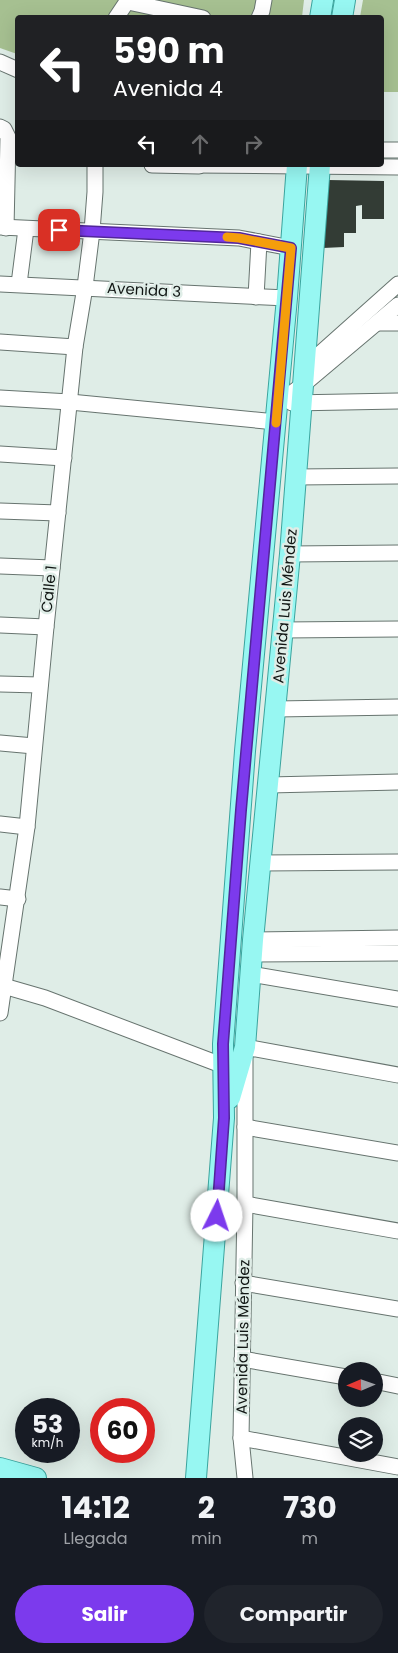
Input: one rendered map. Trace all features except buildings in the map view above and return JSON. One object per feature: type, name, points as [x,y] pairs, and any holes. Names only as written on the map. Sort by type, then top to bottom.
[{"type":"main road","points":[[320,15],[322,0]]},
{"type":"main road","points":[[342,15],[345,0]]},
{"type":"main road","name":"Avenida Luis Méndez","points":[[196,1478],[224,1118],[224,1035],[246,751],[288,298],[297,167]]},
{"type":"main road","name":"Avenida Luis Méndez","points":[[224,1118],[245,1047],[250,974],[290,554],[320,167]]},
{"type":"main road","points":[[0,1468],[36,1478]]},
{"type":"main road","points":[[0,1474],[5,1478]]},
{"type":"street","points":[[260,15],[264,0]]},
{"type":"street","points":[[118,15],[128,1],[190,15]]},
{"type":"street","points":[[0,52],[9,64]]},
{"type":"street","points":[[0,127],[4,129],[8,137],[12,162],[3,192],[3,228],[239,238],[291,248]]},
{"type":"street","points":[[384,150],[398,150]]},
{"type":"street","name":"Calle 1","points":[[0,1013],[2,986],[18,899],[27,827],[75,347],[92,231],[95,167]]},
{"type":"street","points":[[384,167],[398,167]]},
{"type":"street","points":[[20,284],[26,229]]},
{"type":"street","points":[[256,296],[259,242]]},
{"type":"street","name":"Avenida 3","points":[[0,284],[288,298]]},
{"type":"street","points":[[0,398],[277,412],[398,284]]},
{"type":"street","points":[[304,384],[398,305]]},
{"type":"street","points":[[377,323],[398,323]]},
{"type":"street","points":[[0,342],[75,347]]},
{"type":"street","points":[[304,384],[398,401]]},
{"type":"street","points":[[0,454],[64,458]]},
{"type":"street","points":[[296,477],[398,476]]},
{"type":"street","points":[[0,511],[58,513]]},
{"type":"street","points":[[290,554],[398,553]]},
{"type":"street","points":[[0,566],[52,568]]},
{"type":"street","points":[[0,625],[46,627]]},
{"type":"street","points":[[283,630],[398,630]]},
{"type":"street","points":[[0,684],[40,685]]},
{"type":"street","points":[[276,709],[398,707]]},
{"type":"street","points":[[0,743],[34,746]]},
{"type":"street","points":[[269,784],[398,782]]},
{"type":"street","points":[[0,824],[27,827]]},
{"type":"street","points":[[261,863],[398,862]]},
{"type":"street","points":[[0,897],[18,899]]},
{"type":"street","points":[[253,947],[398,938]]},
{"type":"street","points":[[253,947],[398,953]]},
{"type":"street","points":[[250,974],[398,999]]},
{"type":"street","points":[[2,986],[45,998],[224,1066]]},
{"type":"street","points":[[245,1047],[398,1074]]},
{"type":"street","name":"Avenida Luis Méndez","points":[[245,1047],[245,1204],[241,1438],[245,1478]]},
{"type":"street","points":[[245,1127],[398,1153]]},
{"type":"street","points":[[245,1204],[398,1232]]},
{"type":"street","points":[[243,1283],[398,1309]]},
{"type":"street","points":[[242,1359],[338,1376]]},
{"type":"street","points":[[383,1383],[398,1386]]},
{"type":"street","points":[[241,1438],[398,1467]]},
{"type":"green space","points":[[0,0],[304,0],[302,15],[15,15],[15,53],[0,48]]},
{"type":"green space","points":[[363,0],[398,0],[398,92],[384,92],[384,15],[360,15]]},
{"type":"slow traffic","points":[[227,237],[291,248],[276,423]]},
{"type":"route","points":[[59,230],[239,238],[291,248],[246,751],[223,1044],[224,1118],[217,1216]]}]
